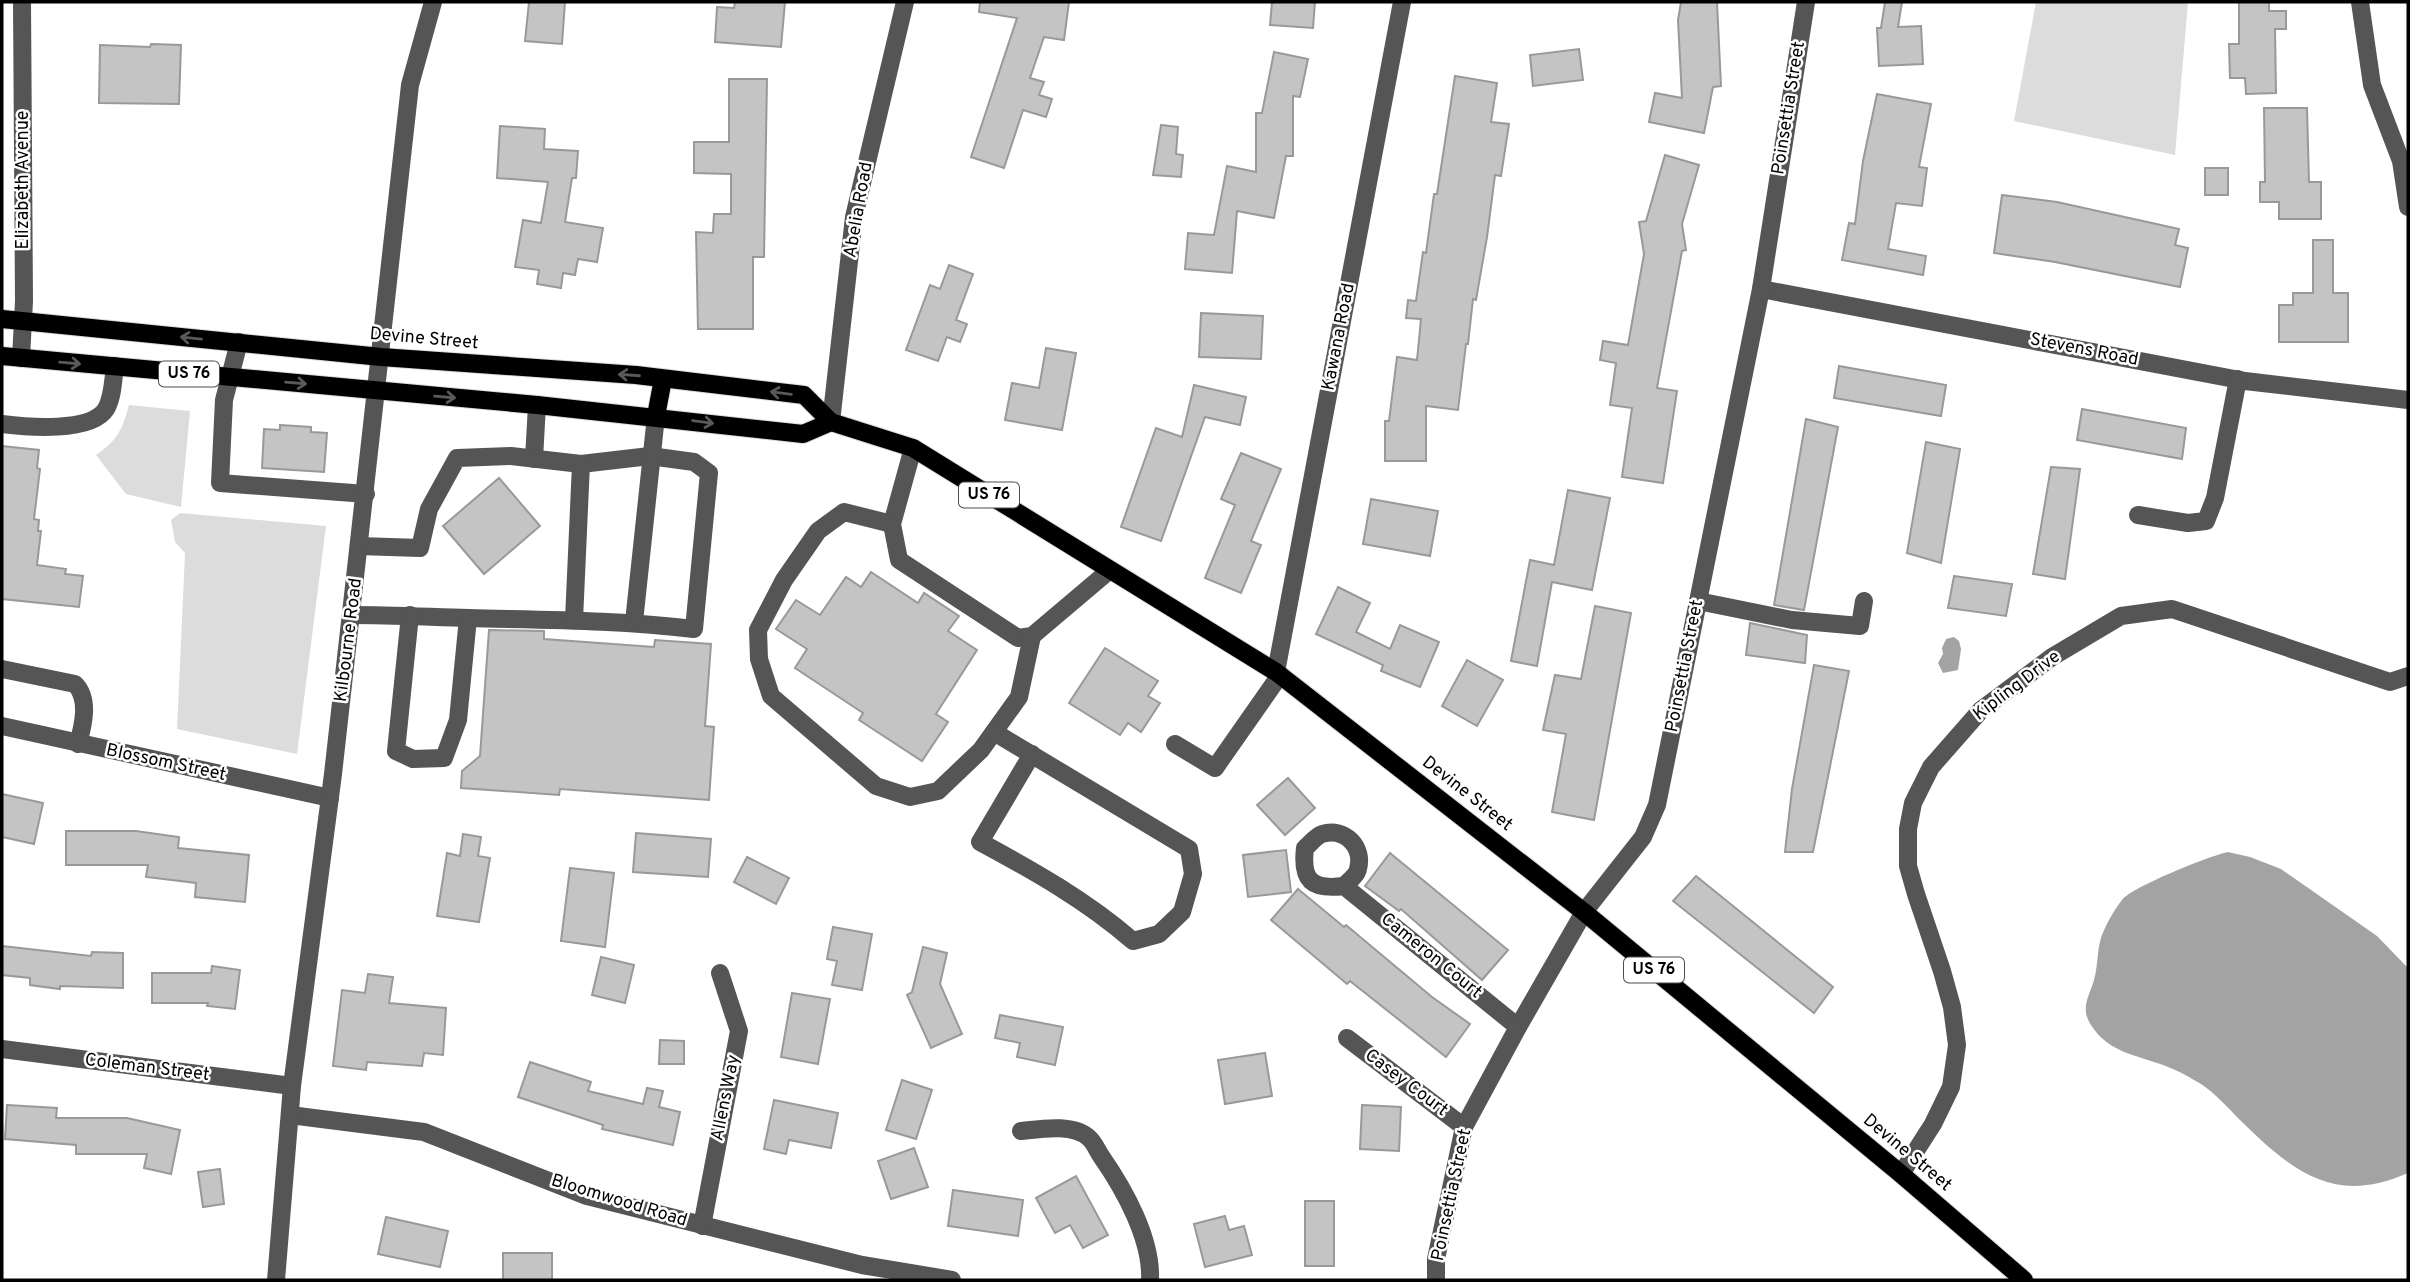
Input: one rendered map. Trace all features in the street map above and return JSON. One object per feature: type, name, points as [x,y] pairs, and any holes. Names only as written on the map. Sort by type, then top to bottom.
[{"type":"main road","name":"Devine Street","points":[[2,319],[381,357],[663,379],[804,395],[831,422],[913,448],[1278,674],[1584,912],[1901,1174],[2024,1280]]},
{"type":"main road","name":"US 76","points":[[2,356],[656,416],[803,434],[831,422]]},
{"type":"main road","points":[[656,416],[663,379]]},
{"type":"street","name":"Elizabeth Avenue","points":[[21,359],[22,2]]},
{"type":"street","name":"Kilbourne Road","points":[[276,1280],[292,1086],[366,494],[410,85],[433,2]]},
{"type":"street","name":"Abelia Road","points":[[831,422],[854,217],[905,2]]},
{"type":"street","name":"Kawana Road","points":[[1278,674],[1402,2]]},
{"type":"street","name":"Poinsettia Street","points":[[1436,1280],[1436,1259],[1464,1128],[1584,912],[1643,837],[1657,805],[1760,289],[1806,2]]},
{"type":"street","points":[[2360,2],[2372,85],[2401,161],[2408,207]]},
{"type":"street","name":"Stevens Road","points":[[1760,289],[2238,379],[2408,400]]},
{"type":"street","points":[[239,342],[225,400],[220,483],[366,494]]},
{"type":"street","points":[[2,424],[43,429],[96,417],[105,410],[112,390],[115,366]]},
{"type":"street","points":[[2138,515],[2188,523],[2206,521],[2215,498],[2238,379]]},
{"type":"street","points":[[534,459],[537,405]]},
{"type":"street","points":[[634,622],[656,416]]},
{"type":"street","points":[[913,448],[892,524],[899,560],[1018,638],[1032,636],[1110,570]]},
{"type":"street","points":[[351,615],[634,622],[694,629],[709,473],[694,462],[650,456],[581,464],[511,456],[457,458],[429,509],[420,548],[359,546]]},
{"type":"street","points":[[574,620],[581,464]]},
{"type":"street","points":[[892,524],[844,512],[818,531],[785,580],[758,630],[759,659],[771,696],[876,786],[910,797],[938,792],[981,750],[1019,697],[1032,636]]},
{"type":"street","points":[[1698,601],[1791,620],[1860,626],[1864,601]]},
{"type":"street","name":"Kipling Drive","points":[[1901,1174],[1933,1124],[1951,1087],[1957,1045],[1952,1007],[1908,866],[1908,829],[1913,803],[1931,768],[1981,709],[2052,657],[2121,616],[2172,609],[2390,682],[2408,676]]},
{"type":"street","points":[[410,615],[396,751],[413,759],[444,758],[458,720],[468,618]]},
{"type":"street","points":[[2,670],[75,684],[82,694],[84,717],[78,744]]},
{"type":"street","points":[[1175,744],[1214,768],[1278,674]]},
{"type":"street","name":"Blossom Street","points":[[2,726],[330,797]]},
{"type":"street","points":[[994,732],[1032,754],[1189,849],[1193,874],[1182,912],[1159,934],[1133,941],[1104,916],[980,842],[1032,754]]},
{"type":"street","name":"Cameron Court","points":[[1345,886],[1518,1027]]},
{"type":"street","name":"Allens Way","points":[[702,1226],[739,1031],[720,972]]},
{"type":"street","name":"Casey Court","points":[[1347,1038],[1464,1128]]},
{"type":"street","name":"Coleman Street","points":[[2,1049],[292,1086]]},
{"type":"street","name":"Bloomwood Road","points":[[290,1115],[424,1132],[587,1196],[862,1265],[952,1280]]},
{"type":"street","points":[[1021,1131],[1056,1126],[1088,1136],[1118,1180],[1139,1224],[1151,1270],[1150,1280]]},
{"type":"shaded area","points":[[2036,2],[2188,2],[2175,155],[2014,121]]},
{"type":"shaded area","points":[[129,405],[190,411],[181,507],[126,494],[96,455],[118,434]]},
{"type":"shaded area","points":[[180,513],[326,526],[297,754],[177,729],[185,553],[175,542],[171,520]]},
{"type":"shaded area","points":[[1954,637],[1959,641],[1961,649],[1958,670],[1943,673],[1938,663],[1943,654],[1942,648],[1946,639]]},
{"type":"shaded area","points":[[2228,852],[2281,869],[2377,936],[2408,968],[2408,1173],[2382,1182],[2358,1186],[2336,1184],[2316,1178],[2296,1168],[2278,1154],[2201,1084],[2172,1069],[2116,1048],[2098,1035],[2091,1025],[2086,1008],[2100,943],[2107,923],[2122,900],[2155,880]]},
{"type":"building","points":[[529,2],[565,2],[562,44],[525,41]]},
{"type":"building","points":[[735,2],[785,2],[781,47],[715,42],[717,7],[734,8]]},
{"type":"building","points":[[980,2],[1069,2],[1064,40],[1044,37],[1030,78],[1044,82],[1039,95],[1052,99],[1046,117],[1023,110],[1004,168],[971,157],[1017,18],[979,12]]},
{"type":"building","points":[[1272,2],[1315,2],[1313,28],[1270,25]]},
{"type":"building","points":[[1681,2],[1717,2],[1721,86],[1713,87],[1704,133],[1649,122],[1655,93],[1682,98],[1678,20]]},
{"type":"building","points":[[1885,2],[1902,2],[1898,27],[1921,26],[1923,64],[1879,66],[1877,28],[1881,28]]},
{"type":"building","points":[[2239,2],[2269,2],[2269,11],[2286,11],[2286,29],[2275,29],[2276,93],[2246,94],[2245,78],[2230,78],[2229,44],[2239,44]]},
{"type":"building","points":[[151,44],[181,45],[179,104],[99,103],[100,45],[150,47]]},
{"type":"building","points":[[1579,49],[1583,80],[1533,86],[1530,55]]},
{"type":"building","points":[[1274,52],[1308,59],[1300,97],[1293,96],[1293,156],[1286,156],[1274,218],[1237,211],[1232,273],[1185,269],[1188,233],[1214,235],[1227,166],[1256,172],[1256,113],[1262,113]]},
{"type":"building","points":[[1455,76],[1497,83],[1491,122],[1509,124],[1501,176],[1495,175],[1476,300],[1473,299],[1458,410],[1426,406],[1426,461],[1385,461],[1385,421],[1389,421],[1397,357],[1417,360],[1421,319],[1406,318],[1408,300],[1416,301],[1434,194],[1437,194]]},
{"type":"building","points":[[729,79],[767,79],[764,257],[753,257],[753,329],[698,329],[696,232],[713,233],[714,214],[731,214],[731,174],[694,173],[694,142],[729,142]]},
{"type":"building","points":[[1877,94],[1931,104],[1919,167],[1927,168],[1922,206],[1896,203],[1888,249],[1926,256],[1923,275],[1842,260],[1849,223],[1855,224],[1863,161]]},
{"type":"building","points":[[2264,108],[2307,108],[2309,182],[2321,182],[2321,219],[2279,219],[2279,202],[2260,202],[2260,182],[2265,182]]},
{"type":"building","points":[[1161,125],[1178,127],[1176,154],[1183,155],[1181,177],[1153,175]]},
{"type":"building","points":[[500,126],[545,129],[544,149],[578,151],[576,178],[572,178],[565,222],[603,228],[597,262],[578,259],[575,275],[563,273],[561,288],[537,284],[539,270],[515,267],[523,220],[541,223],[548,182],[497,178]]},
{"type":"building","points":[[1665,155],[1699,165],[1682,224],[1686,250],[1682,251],[1657,388],[1677,391],[1663,483],[1622,477],[1632,408],[1610,405],[1616,363],[1600,360],[1603,341],[1628,345],[1644,254],[1639,222],[1646,221]]},
{"type":"building","points":[[2205,168],[2228,168],[2228,195],[2205,195]]},
{"type":"building","points":[[2002,195],[2057,202],[2179,229],[2175,245],[2188,248],[2180,287],[2055,262],[1994,253]]},
{"type":"building","points":[[2313,240],[2333,240],[2333,293],[2348,293],[2348,342],[2279,342],[2279,305],[2293,305],[2293,293],[2313,293]]},
{"type":"building","points":[[949,265],[973,274],[956,320],[967,324],[960,342],[947,337],[938,361],[906,350],[930,285],[940,289]]},
{"type":"building","points":[[1201,313],[1263,316],[1261,359],[1199,357]]},
{"type":"building","points":[[1046,348],[1076,353],[1062,430],[1005,420],[1012,383],[1039,388]]},
{"type":"building","points":[[1839,366],[1946,385],[1941,416],[1834,398]]},
{"type":"building","points":[[1194,385],[1246,397],[1240,425],[1205,417],[1161,541],[1121,527],[1156,428],[1182,437]]},
{"type":"building","points":[[2082,409],[2186,428],[2182,459],[2077,440]]},
{"type":"building","points":[[1806,419],[1838,427],[1804,610],[1774,605]]},
{"type":"building","points":[[280,425],[311,427],[311,432],[327,433],[324,472],[262,468],[264,429],[280,430]]},
{"type":"building","points":[[1926,442],[1960,449],[1941,563],[1907,553]]},
{"type":"building","points":[[2,446],[39,450],[37,468],[40,469],[34,519],[39,520],[38,531],[41,531],[37,565],[66,569],[65,574],[83,576],[79,607],[2,599]]},
{"type":"building","points":[[1241,453],[1281,469],[1251,541],[1261,545],[1241,593],[1205,578],[1235,505],[1221,499]]},
{"type":"building","points":[[2051,467],[2080,469],[2065,579],[2033,574]]},
{"type":"building","points":[[499,478],[540,526],[484,574],[443,526]]},
{"type":"building","points":[[1568,490],[1610,498],[1592,590],[1552,582],[1537,666],[1511,661],[1530,560],[1554,565]]},
{"type":"building","points":[[1371,499],[1438,511],[1430,556],[1363,544]]},
{"type":"building","points":[[871,572],[918,603],[924,593],[959,616],[948,631],[977,650],[936,714],[948,722],[922,761],[859,720],[863,713],[795,668],[807,649],[776,629],[796,600],[820,615],[846,577],[861,587]]},
{"type":"building","points":[[1954,576],[2012,584],[2006,616],[1948,608]]},
{"type":"building","points":[[1338,587],[1370,603],[1356,632],[1390,649],[1400,625],[1439,642],[1420,687],[1381,671],[1383,665],[1316,634]]},
{"type":"building","points":[[1595,606],[1631,613],[1594,820],[1552,812],[1566,734],[1543,730],[1555,675],[1581,679]]},
{"type":"building","points":[[1750,623],[1807,635],[1805,663],[1746,655]]},
{"type":"building","points":[[489,630],[544,631],[544,639],[654,647],[655,640],[711,644],[705,726],[714,727],[709,800],[560,789],[559,795],[461,788],[462,771],[480,756]]},
{"type":"building","points":[[1105,648],[1158,681],[1148,696],[1160,703],[1141,732],[1128,723],[1120,735],[1069,703]]},
{"type":"building","points":[[1467,660],[1503,680],[1477,726],[1442,706]]},
{"type":"building","points":[[1814,665],[1849,671],[1813,852],[1785,852],[1792,789]]},
{"type":"building","points":[[1288,778],[1315,808],[1285,835],[1257,805]]},
{"type":"building","points":[[2,794],[43,803],[34,844],[2,837]]},
{"type":"building","points":[[66,831],[136,831],[179,837],[178,848],[249,855],[245,902],[195,897],[196,883],[146,877],[148,865],[66,865]]},
{"type":"building","points":[[636,833],[711,839],[708,877],[633,872]]},
{"type":"building","points":[[463,834],[481,837],[478,856],[490,858],[479,922],[437,916],[447,853],[460,856]]},
{"type":"building","points":[[1286,850],[1291,892],[1248,897],[1243,855]]},
{"type":"building","points":[[1390,853],[1508,950],[1482,980],[1401,909],[1399,911],[1365,886]]},
{"type":"building","points":[[747,857],[789,878],[776,904],[734,882]]},
{"type":"building","points":[[570,868],[614,873],[605,947],[561,941]]},
{"type":"building","points":[[1696,876],[1833,987],[1814,1013],[1673,901]]},
{"type":"building","points":[[1298,889],[1432,997],[1470,1024],[1446,1057],[1350,981],[1347,984],[1271,920]]},
{"type":"building","points":[[833,927],[872,934],[862,990],[832,985],[837,961],[827,959]]},
{"type":"building","points":[[2,946],[91,956],[92,952],[123,953],[123,988],[60,986],[60,989],[30,985],[30,978],[2,975]]},
{"type":"building","points":[[923,947],[947,953],[940,984],[962,1034],[931,1048],[907,995],[912,992]]},
{"type":"building","points":[[601,957],[634,965],[625,1003],[592,995]]},
{"type":"building","points":[[212,966],[240,970],[235,1009],[207,1006],[208,1003],[152,1003],[152,973],[211,973]]},
{"type":"building","points":[[368,974],[393,977],[389,1003],[446,1008],[443,1055],[424,1053],[422,1066],[367,1062],[366,1070],[333,1066],[342,990],[365,993]]},
{"type":"building","points":[[792,993],[830,999],[818,1064],[781,1057]]},
{"type":"building","points":[[1000,1015],[1063,1027],[1055,1065],[1017,1057],[1020,1043],[995,1038]]},
{"type":"building","points":[[660,1040],[684,1041],[684,1064],[659,1064]]},
{"type":"building","points":[[1265,1053],[1272,1096],[1225,1104],[1218,1060]]},
{"type":"building","points":[[530,1062],[591,1082],[588,1091],[643,1104],[647,1088],[663,1091],[659,1107],[680,1112],[673,1145],[602,1129],[603,1125],[518,1097]]},
{"type":"building","points":[[902,1080],[932,1090],[916,1139],[886,1130]]},
{"type":"building","points":[[774,1100],[838,1113],[831,1148],[789,1140],[786,1154],[764,1149]]},
{"type":"building","points":[[7,1105],[57,1108],[56,1118],[127,1118],[180,1130],[171,1174],[144,1168],[147,1154],[76,1154],[76,1145],[5,1139]]},
{"type":"building","points":[[1362,1105],[1401,1107],[1399,1151],[1360,1149]]},
{"type":"building","points":[[914,1148],[928,1187],[891,1199],[878,1161]]},
{"type":"building","points":[[220,1169],[224,1204],[203,1207],[198,1172]]},
{"type":"building","points":[[1076,1176],[1108,1235],[1083,1248],[1070,1225],[1055,1233],[1036,1198]]},
{"type":"building","points":[[953,1190],[1023,1200],[1018,1236],[948,1226]]},
{"type":"building","points":[[1305,1201],[1334,1201],[1334,1266],[1305,1266]]},
{"type":"building","points":[[1225,1216],[1229,1230],[1244,1226],[1252,1255],[1205,1267],[1194,1224]]},
{"type":"building","points":[[386,1217],[448,1231],[440,1267],[378,1254]]},
{"type":"building","points":[[503,1253],[552,1253],[552,1280],[503,1280]]}]
